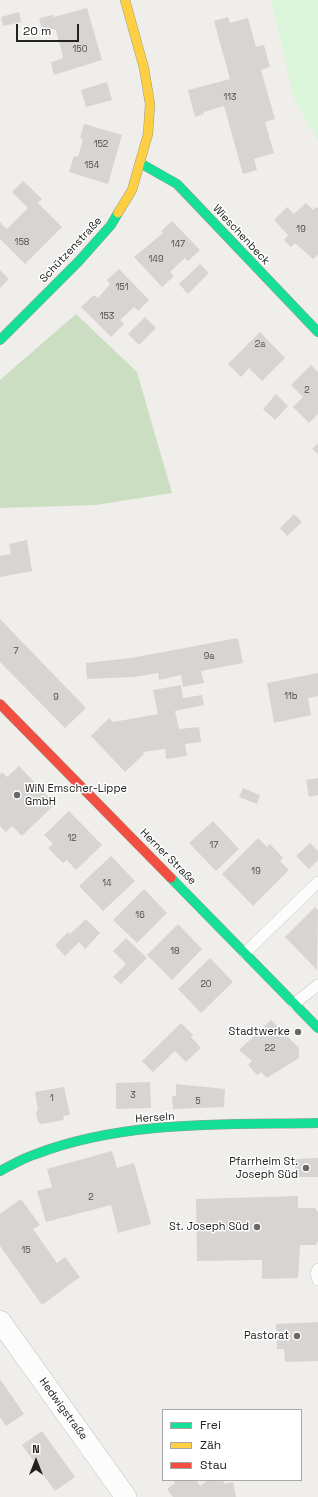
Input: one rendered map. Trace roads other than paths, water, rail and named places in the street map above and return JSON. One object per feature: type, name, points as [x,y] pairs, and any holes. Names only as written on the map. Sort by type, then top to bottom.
[{"type":"street","name":"Schützenstraße","points":[[0,340],[79,260],[111,225],[132,190],[148,134],[150,104],[144,68],[125,0]]},
{"type":"street","name":"Wieschenbeck","points":[[140,163],[177,184],[318,332]]},
{"type":"street","name":"Herner Straße","points":[[0,704],[318,1028]]},
{"type":"street","name":"Herseln","points":[[0,1171],[16,1161],[42,1151],[114,1133],[169,1128],[318,1123]]},
{"type":"street","name":"Hedwigstraße","points":[[0,1322],[126,1497]]},
{"type":"lane","points":[[245,953],[318,882]]},
{"type":"lane","points":[[294,1004],[318,985]]},
{"type":"lane","points":[[318,1268],[316,1274],[318,1280]]},
{"type":"place","name":"WiN Emscher-Lippe GmbH","points":[[17,795]]},
{"type":"place","name":"Stadtwerke","points":[[298,1032]]},
{"type":"place","name":"Pfarrheim St. Joseph Süd","points":[[306,1168]]},
{"type":"place","name":"St. Joseph Süd","points":[[257,1227]]},
{"type":"place","name":"Pastorat","points":[[297,1336]]}]
